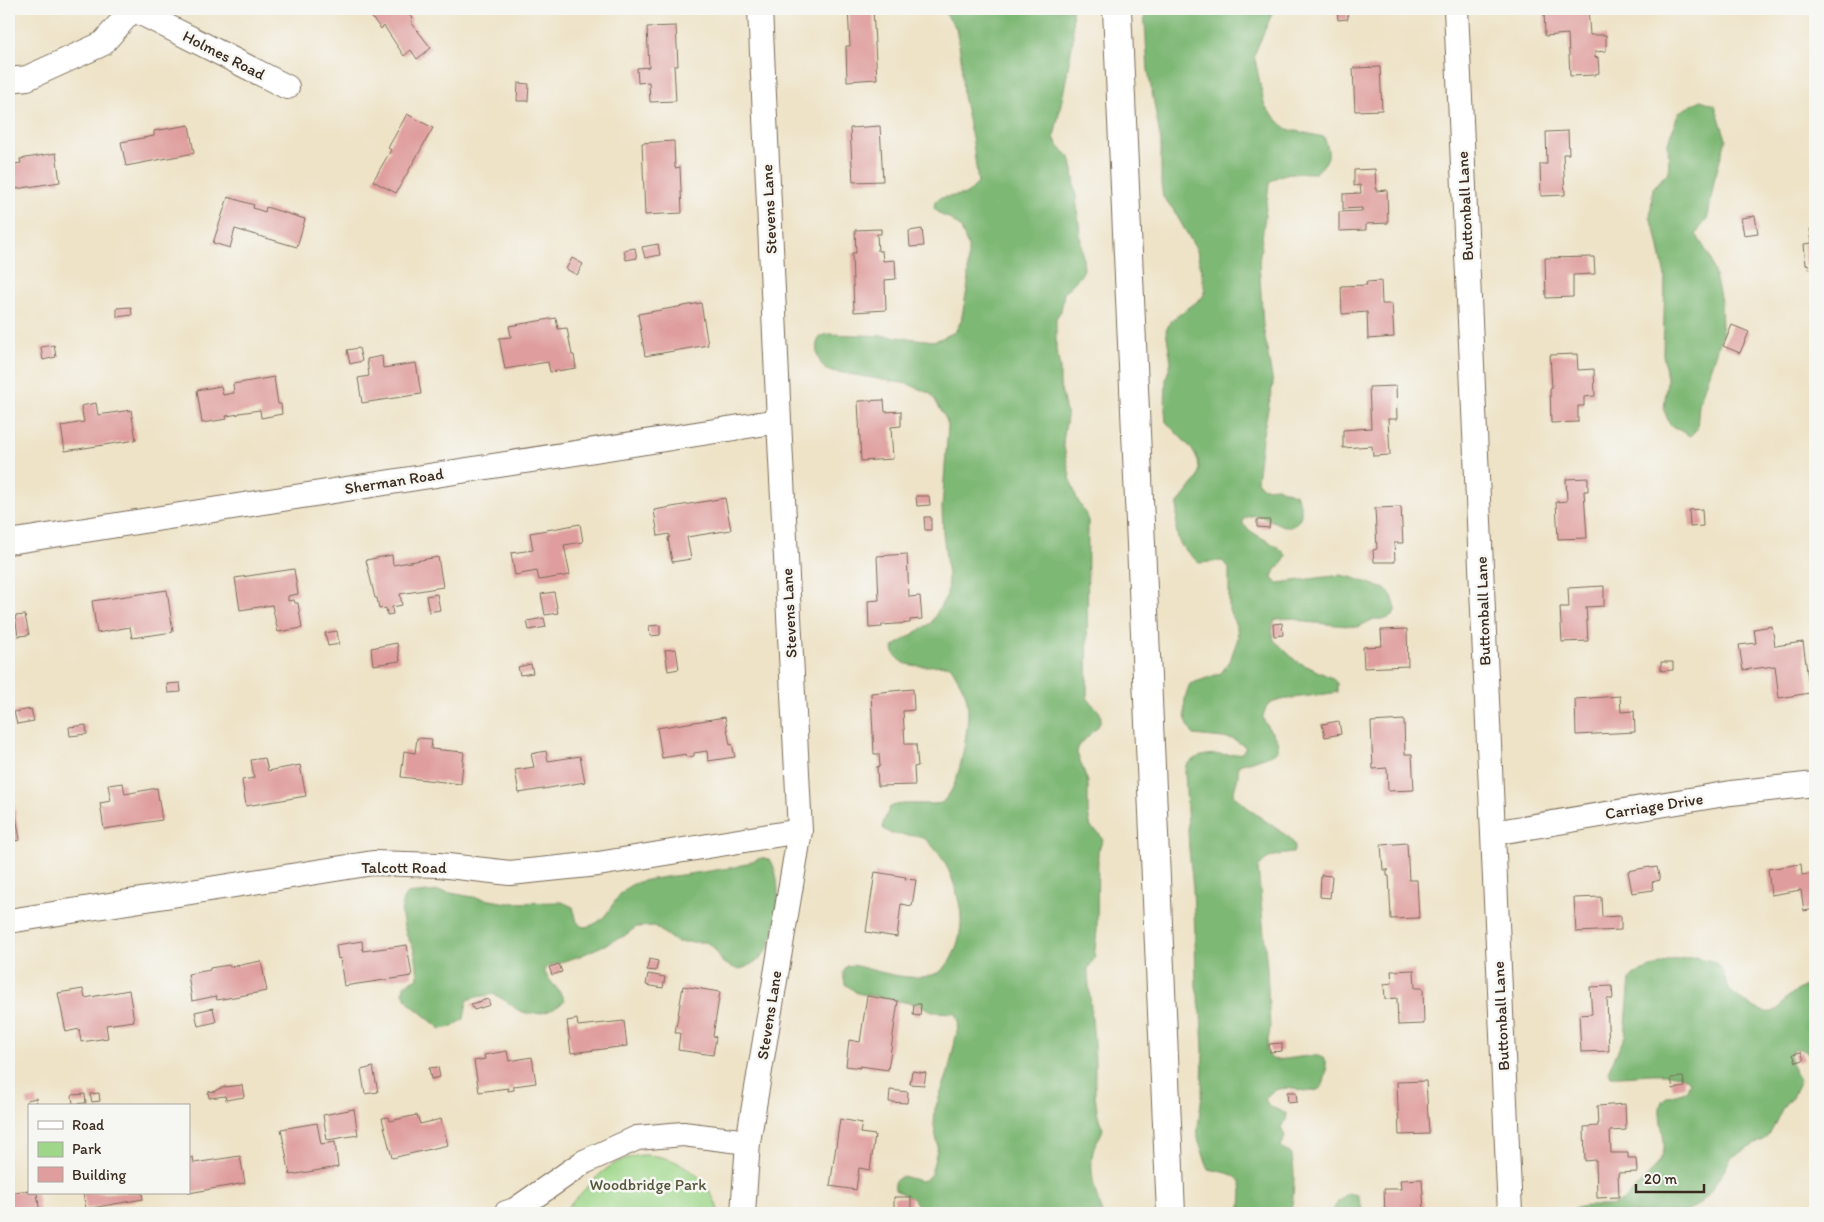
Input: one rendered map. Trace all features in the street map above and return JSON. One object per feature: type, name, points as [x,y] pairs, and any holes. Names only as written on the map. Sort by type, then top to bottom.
[{"type":"main road","points":[[1117,9],[1171,1213]]},
{"type":"street","points":[[9,80],[27,78],[102,44],[133,9]]},
{"type":"street","name":"Holmes Road","points":[[133,9],[288,88]]},
{"type":"street","name":"Stevens Lane","points":[[743,1213],[748,1142],[800,831],[760,9]]},
{"type":"street","name":"Buttonball Lane","points":[[1456,9],[1510,1213]]},
{"type":"street","name":"Sherman Road","points":[[9,542],[779,420]]},
{"type":"street","name":"Carriage Drive","points":[[1492,832],[1730,793],[1815,784]]},
{"type":"street","name":"Talcott Road","points":[[9,921],[373,864],[439,865],[510,873],[598,864],[800,831]]},
{"type":"street","points":[[506,1213],[515,1210],[584,1162],[638,1138],[683,1134],[748,1142]]},
{"type":"green space","points":[[942,9],[1072,9],[1073,40],[1054,137],[1058,146],[1070,157],[1084,269],[1081,275],[1064,293],[1061,311],[1056,318],[1056,350],[1060,367],[1060,384],[1067,417],[1063,442],[1071,481],[1077,499],[1088,518],[1087,697],[1099,711],[1101,719],[1096,729],[1079,747],[1077,753],[1088,782],[1088,813],[1091,828],[1099,833],[1103,840],[1098,851],[1097,930],[1094,959],[1088,968],[1095,1096],[1103,1129],[1094,1148],[1092,1175],[1102,1213],[927,1213],[913,1199],[895,1190],[894,1182],[902,1176],[920,1181],[925,1180],[931,1174],[938,1146],[934,1126],[935,1109],[948,1073],[959,1022],[956,1013],[934,1012],[920,1005],[857,993],[845,984],[843,973],[847,966],[853,965],[905,977],[935,974],[947,965],[951,958],[958,942],[961,925],[961,911],[955,886],[945,863],[936,850],[921,837],[892,834],[883,828],[883,823],[890,807],[901,804],[942,803],[955,783],[964,746],[968,720],[967,700],[952,668],[948,665],[916,666],[908,664],[896,656],[893,649],[894,646],[931,623],[947,595],[948,576],[942,508],[948,425],[931,394],[908,384],[826,370],[817,353],[819,339],[830,334],[887,336],[935,341],[955,332],[961,321],[968,284],[968,246],[960,227],[947,217],[941,215],[934,208],[935,201],[940,198],[967,194],[978,183],[973,143],[963,96],[961,57],[956,28]]},
{"type":"green space","points":[[1144,9],[1274,9],[1254,55],[1265,107],[1286,129],[1324,137],[1328,149],[1328,157],[1316,173],[1284,174],[1269,184],[1259,262],[1263,326],[1273,384],[1262,439],[1257,481],[1263,488],[1277,487],[1296,495],[1301,506],[1301,514],[1298,521],[1290,527],[1260,516],[1249,516],[1243,519],[1243,524],[1286,555],[1284,561],[1272,576],[1273,580],[1278,583],[1341,575],[1385,589],[1392,596],[1396,609],[1392,616],[1386,619],[1374,619],[1358,627],[1306,622],[1294,618],[1277,619],[1274,621],[1272,630],[1274,640],[1296,661],[1332,678],[1337,683],[1337,692],[1281,700],[1268,705],[1263,716],[1278,742],[1277,750],[1270,755],[1238,766],[1238,777],[1233,795],[1253,812],[1290,838],[1295,846],[1293,853],[1269,858],[1258,868],[1267,968],[1270,1029],[1266,1052],[1272,1059],[1278,1060],[1315,1055],[1323,1058],[1326,1068],[1322,1087],[1316,1091],[1281,1089],[1272,1092],[1265,1099],[1269,1106],[1287,1114],[1286,1120],[1281,1127],[1285,1137],[1281,1146],[1290,1154],[1292,1159],[1294,1183],[1291,1213],[1240,1213],[1242,1192],[1239,1180],[1228,1173],[1208,1169],[1197,1135],[1202,1094],[1203,1049],[1201,1013],[1196,986],[1193,888],[1185,771],[1186,765],[1200,757],[1242,753],[1246,747],[1233,739],[1194,735],[1187,723],[1184,710],[1187,690],[1190,684],[1221,673],[1230,661],[1238,638],[1237,628],[1229,610],[1229,568],[1222,561],[1199,563],[1182,547],[1176,528],[1178,503],[1198,478],[1199,469],[1198,460],[1191,448],[1166,422],[1166,379],[1171,362],[1166,330],[1172,320],[1203,297],[1205,291],[1197,251],[1173,209],[1163,197],[1161,185],[1161,142],[1148,70]]},
{"type":"green space","points":[[1701,100],[1715,105],[1726,139],[1714,181],[1708,217],[1696,234],[1711,259],[1721,301],[1722,333],[1699,404],[1697,429],[1690,436],[1670,425],[1664,410],[1667,379],[1663,354],[1665,277],[1656,233],[1650,217],[1653,188],[1669,171],[1668,142],[1679,112]]},
{"type":"green space","points":[[761,858],[769,859],[774,867],[777,878],[778,904],[774,930],[764,954],[755,962],[739,970],[723,963],[713,947],[706,942],[676,942],[654,926],[636,927],[624,936],[580,956],[548,966],[544,970],[564,1001],[554,1009],[542,1013],[522,1012],[493,994],[472,998],[467,1001],[464,1019],[452,1027],[441,1029],[410,1004],[403,993],[404,985],[418,978],[415,953],[405,931],[402,914],[402,902],[407,894],[439,891],[507,903],[562,902],[573,907],[577,922],[583,927],[599,921],[618,897],[628,887],[636,883],[651,879],[735,867]]},
{"type":"green space","points":[[1695,957],[1717,964],[1729,989],[1749,1005],[1762,1011],[1772,1012],[1781,1006],[1791,994],[1815,981],[1815,1070],[1812,1058],[1808,1053],[1798,1049],[1792,1051],[1790,1058],[1800,1080],[1792,1097],[1782,1109],[1771,1132],[1763,1140],[1732,1157],[1710,1192],[1698,1205],[1683,1213],[1569,1213],[1578,1208],[1608,1206],[1620,1202],[1630,1195],[1649,1175],[1663,1153],[1664,1140],[1660,1118],[1661,1105],[1668,1096],[1687,1090],[1690,1081],[1683,1077],[1664,1074],[1611,1076],[1608,1071],[1625,1036],[1630,979],[1633,975],[1670,960]]},
{"type":"green space","name":"Woodbridge Park","points":[[643,1155],[669,1159],[691,1171],[701,1179],[708,1189],[719,1213],[561,1213],[597,1176],[617,1162]]},
{"type":"green space","points":[[1348,1193],[1357,1195],[1364,1213],[1331,1213],[1338,1202]]},
{"type":"building","points":[[365,9],[403,9],[412,18],[411,22],[431,48],[417,59],[411,50],[404,56],[384,26],[381,29]]},
{"type":"building","points":[[848,9],[873,9],[877,79],[847,81],[846,46],[850,46]]},
{"type":"building","points":[[1337,9],[1347,9],[1348,19],[1338,20]]},
{"type":"building","points":[[1544,9],[1588,9],[1590,35],[1606,35],[1606,51],[1595,52],[1595,58],[1598,57],[1599,73],[1595,75],[1570,76],[1568,34],[1545,36]]},
{"type":"building","points":[[676,26],[678,66],[674,66],[676,101],[650,102],[649,82],[638,83],[637,68],[649,67],[647,27]]},
{"type":"building","points":[[1380,67],[1382,110],[1355,111],[1353,68]]},
{"type":"building","points":[[518,83],[529,84],[528,101],[517,101]]},
{"type":"building","points":[[1815,86],[1815,111],[1814,111],[1810,87]]},
{"type":"building","points":[[407,114],[433,128],[396,193],[373,181],[391,150],[388,148]]},
{"type":"building","points":[[189,125],[194,153],[126,166],[121,142],[154,136],[154,131]]},
{"type":"building","points":[[880,126],[883,181],[853,182],[850,128]]},
{"type":"building","points":[[1568,131],[1569,154],[1563,154],[1565,195],[1541,196],[1540,164],[1547,164],[1546,132]]},
{"type":"building","points":[[674,141],[675,168],[680,167],[682,213],[645,215],[642,143]]},
{"type":"building","points":[[56,153],[60,182],[9,190],[9,165],[21,163],[20,159]]},
{"type":"building","points":[[1375,169],[1376,191],[1387,190],[1388,223],[1366,224],[1366,230],[1339,231],[1339,212],[1362,211],[1362,208],[1343,209],[1343,194],[1361,193],[1360,185],[1354,186],[1354,170]]},
{"type":"building","points":[[228,197],[254,205],[253,208],[265,212],[266,207],[305,219],[297,247],[235,229],[230,248],[213,243]]},
{"type":"building","points":[[1755,216],[1758,233],[1744,235],[1741,218]]},
{"type":"building","points":[[1815,228],[1815,268],[1809,269],[1808,264],[1806,265],[1804,244],[1812,243],[1810,229]]},
{"type":"building","points":[[881,229],[881,234],[877,234],[878,251],[882,251],[883,261],[895,260],[896,279],[885,280],[886,310],[854,312],[852,253],[856,253],[855,230]]},
{"type":"building","points":[[922,229],[924,246],[910,247],[909,231]]},
{"type":"building","points":[[658,244],[660,255],[645,258],[642,247]]},
{"type":"building","points":[[635,248],[637,258],[626,260],[624,250]]},
{"type":"building","points":[[1594,257],[1595,274],[1573,275],[1573,297],[1546,298],[1545,258]]},
{"type":"building","points":[[572,258],[583,264],[577,275],[566,269]]},
{"type":"building","points":[[1381,281],[1382,304],[1392,304],[1394,337],[1368,339],[1367,312],[1342,314],[1341,286],[1367,285],[1366,282]]},
{"type":"building","points":[[701,303],[708,345],[645,356],[638,314]]},
{"type":"building","points":[[131,307],[132,315],[117,317],[117,308]]},
{"type":"building","points":[[556,318],[558,329],[567,328],[576,368],[550,372],[548,362],[505,369],[499,338],[511,337],[509,326]]},
{"type":"building","points":[[1732,325],[1749,332],[1740,353],[1723,346]]},
{"type":"building","points":[[54,345],[56,357],[43,360],[41,347]]},
{"type":"building","points":[[359,348],[362,361],[350,364],[347,350]]},
{"type":"building","points":[[1577,354],[1578,370],[1594,369],[1595,396],[1584,397],[1584,406],[1578,406],[1578,422],[1551,423],[1550,388],[1552,388],[1550,355]]},
{"type":"building","points":[[382,356],[383,368],[416,363],[421,394],[362,403],[358,378],[369,376],[367,359]]},
{"type":"building","points":[[274,377],[278,404],[281,404],[282,414],[261,418],[260,410],[239,413],[226,416],[227,419],[202,423],[197,390],[221,386],[223,395],[234,393],[233,384]]},
{"type":"building","points":[[1396,386],[1397,419],[1388,419],[1390,455],[1373,456],[1372,446],[1343,448],[1343,430],[1371,428],[1369,387]]},
{"type":"building","points":[[884,400],[885,412],[901,411],[901,426],[891,427],[893,459],[861,461],[858,401]]},
{"type":"building","points":[[96,403],[98,415],[131,410],[136,440],[65,451],[61,426],[84,422],[81,406]]},
{"type":"building","points":[[1588,478],[1588,491],[1584,491],[1587,538],[1558,539],[1556,502],[1567,501],[1566,479]]},
{"type":"building","points":[[916,496],[929,496],[930,505],[917,506]]},
{"type":"building","points":[[725,498],[731,530],[687,537],[691,559],[672,562],[669,534],[658,536],[654,510]]},
{"type":"building","points":[[1401,507],[1403,543],[1394,543],[1395,562],[1374,562],[1373,550],[1377,549],[1375,508]]},
{"type":"building","points":[[1702,509],[1703,526],[1690,527],[1689,510]]},
{"type":"building","points":[[924,517],[931,517],[931,530],[925,530]]},
{"type":"building","points":[[1257,520],[1270,520],[1269,528],[1257,527]]},
{"type":"building","points":[[580,524],[583,542],[564,545],[570,575],[539,580],[537,571],[515,575],[511,553],[533,550],[530,533]]},
{"type":"building","points":[[907,554],[909,597],[920,596],[922,619],[910,620],[910,623],[869,628],[868,601],[879,600],[877,556]]},
{"type":"building","points":[[392,555],[393,565],[438,557],[443,587],[400,594],[402,605],[392,607],[393,614],[387,615],[386,608],[379,609],[366,560]]},
{"type":"building","points":[[294,569],[298,594],[288,596],[288,601],[294,600],[295,603],[298,603],[302,628],[278,632],[272,605],[240,610],[235,578]]},
{"type":"building","points":[[1604,586],[1604,606],[1586,607],[1588,641],[1562,642],[1560,607],[1569,607],[1568,588]]},
{"type":"building","points":[[167,590],[173,632],[132,638],[130,627],[97,633],[92,601]]},
{"type":"building","points":[[554,592],[558,613],[545,615],[541,594]]},
{"type":"building","points":[[437,594],[440,610],[429,612],[426,596]]},
{"type":"building","points":[[25,615],[29,635],[18,636],[15,616]]},
{"type":"building","points":[[13,617],[11,620],[14,641],[9,642],[9,618]]},
{"type":"building","points":[[544,618],[546,627],[529,630],[527,621]]},
{"type":"building","points":[[1282,623],[1283,635],[1274,636],[1273,624]]},
{"type":"building","points":[[660,625],[660,635],[650,636],[649,626]]},
{"type":"building","points":[[1772,626],[1775,646],[1803,642],[1810,693],[1779,698],[1775,666],[1743,670],[1739,645],[1756,643],[1754,629]]},
{"type":"building","points":[[1407,629],[1408,666],[1364,668],[1363,647],[1382,646],[1381,630]]},
{"type":"building","points":[[337,631],[339,644],[328,646],[325,633]]},
{"type":"building","points":[[397,643],[400,661],[373,665],[371,648]]},
{"type":"building","points":[[676,649],[679,669],[668,671],[665,650]]},
{"type":"building","points":[[1661,662],[1673,662],[1673,670],[1661,671]]},
{"type":"building","points":[[531,664],[533,673],[520,675],[518,667]]},
{"type":"building","points":[[180,683],[181,692],[168,693],[167,684]]},
{"type":"building","points":[[913,689],[914,710],[903,711],[905,744],[916,744],[918,766],[914,767],[915,785],[878,786],[877,767],[880,766],[879,754],[874,754],[871,693]]},
{"type":"building","points":[[1620,696],[1621,712],[1634,711],[1635,732],[1576,735],[1575,699]]},
{"type":"building","points":[[31,709],[34,721],[17,724],[14,712]]},
{"type":"building","points":[[725,717],[730,745],[732,744],[735,757],[708,761],[707,751],[694,753],[694,756],[687,757],[686,754],[662,758],[657,728]]},
{"type":"building","points":[[1404,720],[1405,754],[1412,754],[1414,790],[1388,791],[1387,768],[1373,769],[1371,722]]},
{"type":"building","points":[[1339,721],[1341,734],[1325,737],[1322,724]]},
{"type":"building","points":[[86,725],[87,734],[70,736],[69,727]]},
{"type":"building","points":[[417,738],[432,739],[431,749],[464,752],[461,784],[401,777],[404,751],[415,753]]},
{"type":"building","points":[[546,751],[548,761],[580,756],[585,782],[519,793],[515,770],[534,767],[531,754]]},
{"type":"building","points":[[265,758],[268,771],[300,765],[306,796],[246,806],[242,780],[254,778],[251,760]]},
{"type":"building","points":[[123,783],[125,794],[157,788],[162,820],[104,829],[100,803],[111,801],[108,785]]},
{"type":"building","points":[[13,798],[20,840],[9,842],[9,799]]},
{"type":"building","points":[[1407,843],[1409,880],[1417,880],[1419,918],[1391,919],[1389,876],[1387,876],[1387,871],[1389,870],[1383,870],[1381,845]]},
{"type":"building","points":[[1801,864],[1802,875],[1815,873],[1815,909],[1804,911],[1801,890],[1771,895],[1768,869]]},
{"type":"building","points":[[1657,867],[1660,880],[1652,882],[1653,890],[1632,893],[1628,871]]},
{"type":"building","points":[[875,872],[916,880],[912,906],[901,904],[897,937],[866,932]]},
{"type":"building","points":[[1321,875],[1332,876],[1330,898],[1320,897]]},
{"type":"building","points":[[1601,897],[1602,917],[1621,916],[1621,930],[1576,932],[1574,898]]},
{"type":"building","points":[[362,941],[363,951],[407,945],[412,976],[344,986],[336,945]]},
{"type":"building","points":[[649,959],[658,961],[656,971],[647,970]]},
{"type":"building","points":[[261,961],[267,991],[217,1000],[216,996],[192,1001],[188,974],[210,970],[210,968],[229,965],[230,967]]},
{"type":"building","points":[[559,964],[562,972],[552,975],[549,967]]},
{"type":"building","points":[[1414,970],[1415,988],[1423,988],[1424,1024],[1398,1025],[1397,998],[1385,999],[1384,984],[1392,983],[1391,971]]},
{"type":"building","points":[[648,974],[665,977],[663,988],[646,985]]},
{"type":"building","points":[[683,986],[720,992],[713,1036],[716,1037],[713,1055],[678,1050],[680,1033],[675,1033]]},
{"type":"building","points":[[1612,986],[1613,999],[1607,999],[1609,1051],[1581,1052],[1579,1015],[1592,1014],[1590,987]]},
{"type":"building","points":[[83,989],[85,998],[129,990],[134,1021],[106,1025],[108,1038],[81,1042],[79,1029],[66,1032],[58,993]]},
{"type":"building","points":[[867,996],[898,1001],[888,1070],[846,1066],[849,1040],[860,1042]]},
{"type":"building","points":[[488,999],[490,1005],[474,1010],[471,1004]]},
{"type":"building","points":[[914,1004],[921,1004],[920,1016],[913,1015]]},
{"type":"building","points":[[213,1008],[216,1022],[198,1026],[195,1012]]},
{"type":"building","points":[[577,1019],[578,1026],[624,1021],[627,1046],[571,1053],[567,1021]]},
{"type":"building","points":[[1282,1043],[1282,1051],[1270,1052],[1269,1044]]},
{"type":"building","points":[[507,1051],[509,1061],[532,1057],[536,1083],[514,1086],[514,1090],[508,1091],[508,1088],[479,1092],[474,1061],[485,1059],[484,1055]]},
{"type":"building","points":[[1801,1052],[1804,1060],[1796,1062],[1793,1054]]},
{"type":"building","points":[[373,1067],[378,1092],[365,1094],[361,1070]]},
{"type":"building","points":[[438,1067],[440,1077],[431,1079],[429,1068]]},
{"type":"building","points":[[912,1071],[926,1073],[924,1085],[910,1084]]},
{"type":"building","points":[[1683,1077],[1685,1087],[1673,1089],[1671,1078]]},
{"type":"building","points":[[1426,1081],[1429,1134],[1399,1135],[1397,1082]]},
{"type":"building","points":[[242,1085],[244,1097],[226,1100],[225,1096],[209,1098],[208,1092],[224,1087]]},
{"type":"building","points":[[890,1090],[908,1092],[907,1103],[889,1102]]},
{"type":"building","points":[[1287,1092],[1296,1092],[1297,1102],[1288,1103]]},
{"type":"building","points":[[99,1093],[100,1101],[92,1102],[90,1094]]},
{"type":"building","points":[[85,1094],[86,1103],[73,1104],[72,1095]]},
{"type":"building","points":[[36,1098],[37,1104],[28,1104],[28,1106],[27,1100]]},
{"type":"building","points":[[1625,1104],[1626,1130],[1610,1131],[1611,1153],[1628,1153],[1628,1158],[1636,1158],[1637,1172],[1618,1173],[1619,1197],[1597,1198],[1596,1160],[1585,1161],[1584,1127],[1598,1126],[1597,1106]]},
{"type":"building","points":[[354,1109],[358,1135],[327,1140],[323,1115]]},
{"type":"building","points":[[417,1115],[420,1124],[441,1119],[448,1145],[392,1158],[382,1118],[389,1117],[390,1121]]},
{"type":"building","points":[[840,1119],[862,1123],[860,1133],[875,1135],[870,1170],[859,1168],[856,1190],[830,1186]]},
{"type":"building","points":[[317,1123],[321,1144],[335,1142],[338,1167],[290,1175],[281,1129]]},
{"type":"building","points":[[240,1156],[245,1183],[190,1193],[190,1158],[193,1157],[194,1163]]},
{"type":"building","points":[[1422,1179],[1424,1210],[1432,1209],[1432,1213],[1385,1213],[1384,1189],[1401,1189],[1400,1180]]},
{"type":"building","points":[[28,1190],[28,1194],[37,1194],[40,1213],[9,1213],[9,1193]]},
{"type":"building","points":[[83,1194],[142,1194],[143,1199],[86,1209]]},
{"type":"building","points":[[894,1197],[911,1197],[911,1208],[894,1208]]}]
